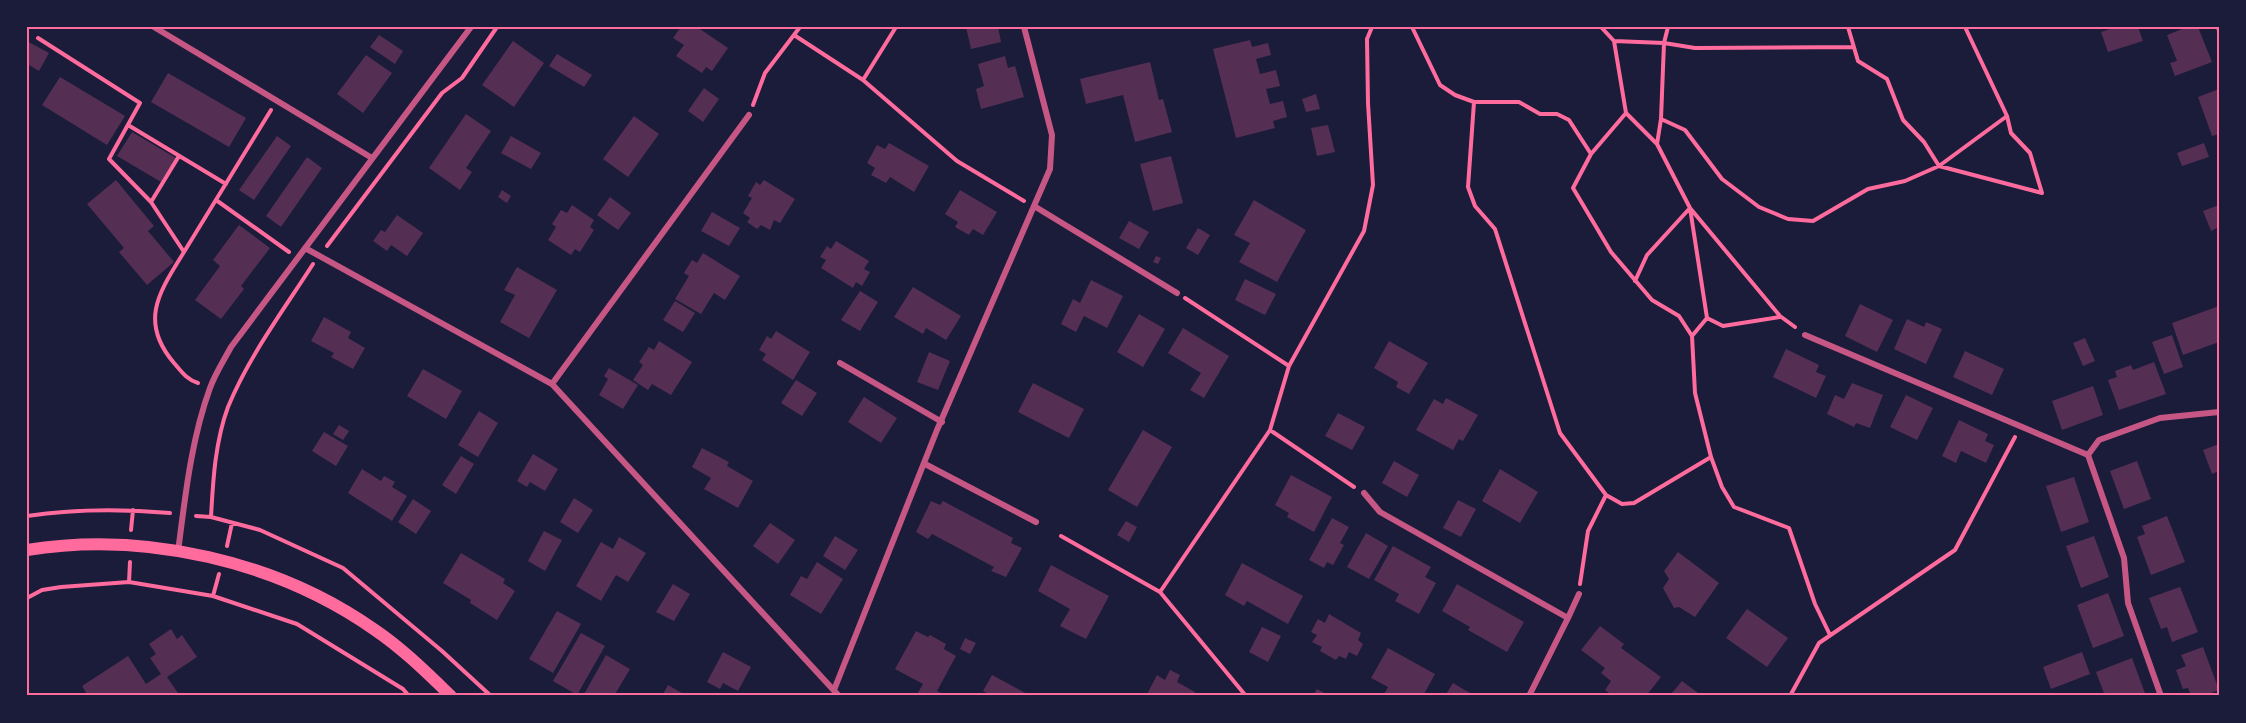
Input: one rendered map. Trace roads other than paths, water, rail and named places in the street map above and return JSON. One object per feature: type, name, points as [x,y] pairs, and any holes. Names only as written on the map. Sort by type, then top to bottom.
[{"type":"main road","points":[[27,550],[99,545],[178,552],[223,561],[264,574],[339,608],[375,630],[414,660],[451,696]]},
{"type":"street","points":[[154,27],[372,158]]},
{"type":"street","points":[[178,552],[200,420],[210,387],[231,347],[471,27]]},
{"type":"street","points":[[834,690],[942,422],[1050,169],[1052,135],[1024,27]]},
{"type":"street","points":[[552,384],[749,115]]},
{"type":"street","points":[[1034,206],[1177,293]]},
{"type":"street","points":[[305,248],[552,384],[839,696]]},
{"type":"street","points":[[1805,335],[2088,455],[2124,558],[2128,603],[2161,696]]},
{"type":"street","points":[[840,363],[942,422]]},
{"type":"street","points":[[2088,455],[2099,440],[2160,418],[2219,412]]},
{"type":"street","points":[[925,464],[1036,522]]},
{"type":"street","points":[[1364,493],[1380,512],[1568,618]]},
{"type":"street","points":[[1529,696],[1579,594]]}]
